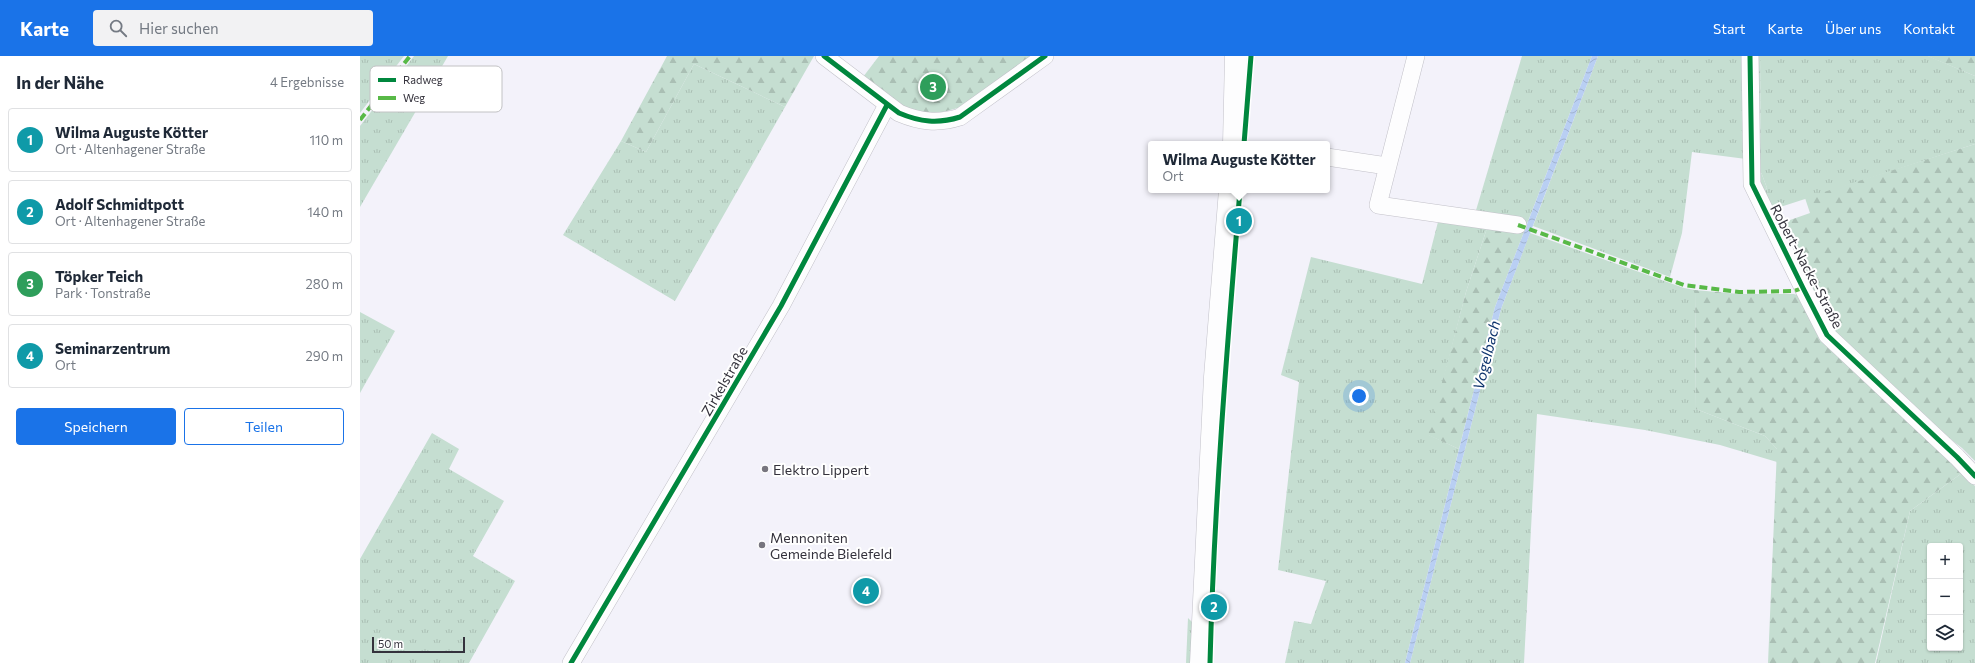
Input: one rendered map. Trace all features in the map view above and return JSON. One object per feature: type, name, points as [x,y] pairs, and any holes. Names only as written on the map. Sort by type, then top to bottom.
[{"type":"main road","points":[[1234,141],[1236,56]]},
{"type":"main road","points":[[1201,663],[1215,377],[1230,193]]},
{"type":"street","points":[[824,56],[887,105],[911,118],[925,121],[947,121],[960,117],[1044,56]]},
{"type":"street","points":[[1416,56],[1378,205],[1518,225]]},
{"type":"street","name":"Robert-Nacke-Straße","points":[[1750,56],[1752,184],[1827,335],[1957,457],[1975,476]]},
{"type":"street","name":"Zirkelstraße","points":[[571,663],[781,306],[887,105]]},
{"type":"street","points":[[1330,157],[1387,166]]},
{"type":"green space","points":[[360,56],[404,56],[396,66],[370,66],[370,100],[360,113]]},
{"type":"green space","points":[[414,56],[448,56],[442,66],[406,66]]},
{"type":"green space","points":[[667,56],[814,56],[785,107],[694,64],[646,152],[621,141]]},
{"type":"green space","points":[[879,56],[1034,56],[958,108],[939,113],[922,113],[904,107],[863,77]]},
{"type":"green space","points":[[1522,56],[1592,56],[1527,224],[1474,217]]},
{"type":"green space","points":[[1598,56],[1745,56],[1746,159],[1692,152],[1682,233],[1670,277],[1533,226]]},
{"type":"green space","points":[[1752,56],[1760,56],[1761,172],[1767,188],[1761,196]]},
{"type":"green space","points":[[1760,56],[1928,56],[1975,76],[1975,144],[1768,211],[1761,196],[1767,188],[1761,172]]},
{"type":"green space","points":[[1928,56],[1975,56],[1975,76],[1932,58]]},
{"type":"green space","points":[[694,64],[785,107],[675,301],[563,235],[621,141],[646,152]]},
{"type":"green space","points":[[371,112],[415,112],[360,207],[360,126]]},
{"type":"green space","points":[[1975,144],[1975,461],[1962,448],[1903,402],[1830,333],[1776,225],[1810,213],[1805,198]]},
{"type":"green space","points":[[1439,218],[1488,225],[1466,292],[1429,435],[1459,449],[1405,663],[1285,663],[1294,621],[1311,624],[1326,581],[1278,570],[1299,382],[1281,375],[1311,257],[1422,284]]},
{"type":"green space","points":[[1488,225],[1524,232],[1495,307],[1459,449],[1428,435],[1466,292]]},
{"type":"green space","points":[[1530,233],[1684,288],[1695,290],[1696,409],[1765,436],[1777,449],[1777,462],[1720,445],[1645,430],[1537,414],[1524,663],[1410,663],[1501,309]]},
{"type":"green space","points":[[1695,290],[1739,294],[1794,294],[1800,296],[1962,473],[1910,511],[1875,663],[1768,663],[1777,449],[1765,436],[1696,409]]},
{"type":"green space","points":[[360,312],[395,331],[360,393]]},
{"type":"green space","points":[[432,433],[459,449],[449,469],[504,501],[473,556],[515,581],[469,663],[360,663],[360,559]]},
{"type":"green space","points":[[1962,473],[1975,486],[1975,663],[1876,663],[1910,511]]},
{"type":"green space","points":[[1188,618],[1192,622],[1195,663],[1186,663]]},
{"type":"water","name":"Vogelbach","points":[[1592,56],[1598,56],[1501,309],[1410,663],[1405,663],[1495,307]]},
{"type":"marked path","points":[[402,66],[410,56]]},
{"type":"marked path","points":[[360,120],[370,107]]},
{"type":"marked path","points":[[1518,225],[1684,285],[1739,292],[1794,291],[1803,288]]},
{"type":"cycle path","points":[[824,56],[899,113],[929,121],[944,121],[960,117],[1045,56]]},
{"type":"cycle path","points":[[1244,141],[1251,56]]},
{"type":"cycle path","points":[[1750,56],[1752,184],[1827,335],[1957,457],[1975,476]]},
{"type":"cycle path","points":[[571,663],[781,306],[887,105]]},
{"type":"cycle path","points":[[1210,663],[1218,486],[1240,193]]},
{"type":"place","name":"Töpker Teich","points":[[933,87]]},
{"type":"place","name":"Wilma Auguste Kötter","points":[[1239,221]]},
{"type":"place","name":"Elektro Lippert","points":[[765,469]]},
{"type":"place","name":"Mennoniten Gemeinde Bielefeld","points":[[762,545]]},
{"type":"place","name":"Seminarzentrum","points":[[866,591]]},
{"type":"place","name":"Adolf Schmidtpott","points":[[1214,607]]}]
